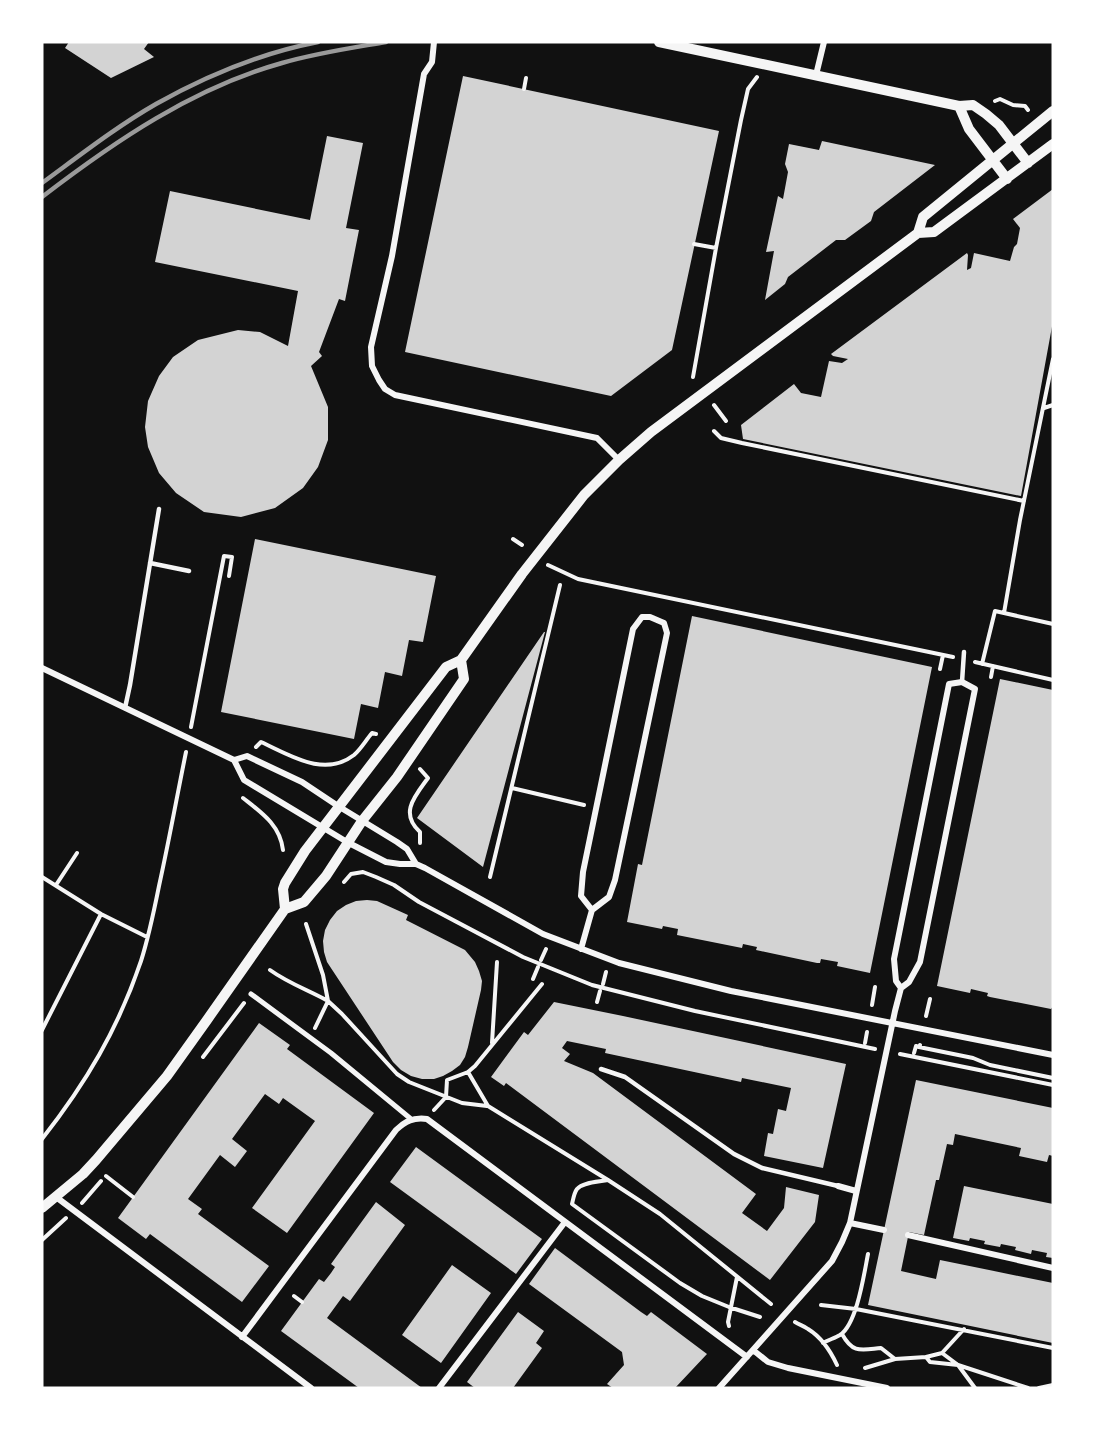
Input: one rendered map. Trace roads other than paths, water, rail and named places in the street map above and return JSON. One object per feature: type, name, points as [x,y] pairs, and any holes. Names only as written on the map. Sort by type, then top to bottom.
[{"type":"street","points":[[434,42],[432,62],[424,74],[392,256],[371,347],[372,366],[386,389],[395,395],[597,438],[619,460]]},
{"type":"street","points":[[659,42],[959,106],[973,105],[999,125],[1028,163]]},
{"type":"street","points":[[816,75],[824,42]]},
{"type":"street","points":[[959,106],[969,129],[1007,179]]},
{"type":"street","points":[[285,909],[283,889],[285,883],[322,828],[446,667],[462,660],[550,536],[584,495],[651,432],[918,232],[923,217],[1053,111]]},
{"type":"street","points":[[918,232],[934,232],[1053,144]]},
{"type":"street","points":[[581,949],[592,910],[609,897],[615,880],[667,633],[664,622],[650,617],[642,617],[633,630],[583,872],[580,896],[592,910]]},
{"type":"street","points":[[42,1208],[83,1174],[96,1160],[167,1076],[285,909],[304,902],[326,876],[347,842],[397,777],[464,679],[462,660]]},
{"type":"street","points":[[42,668],[234,760],[244,780],[347,842],[386,862],[416,864],[543,934],[581,949],[619,963],[731,991],[1053,1055]]},
{"type":"street","points":[[719,1388],[832,1261],[850,1223],[901,988],[909,982],[920,962],[932,915],[975,689],[962,682],[949,684],[894,959],[896,981],[901,988]]},
{"type":"street","points":[[234,760],[247,756],[302,782],[407,849],[416,864]]},
{"type":"street","points":[[250,994],[331,1053],[411,1119]]},
{"type":"street","points":[[242,1337],[396,1130],[402,1124],[417,1118],[427,1119],[747,1357]]},
{"type":"street","points":[[838,1186],[856,1191]]},
{"type":"street","points":[[56,1197],[311,1388]]},
{"type":"street","points":[[439,1388],[565,1222]]},
{"type":"street","points":[[850,1223],[884,1230]]},
{"type":"street","points":[[908,1235],[1053,1268]]},
{"type":"street","points":[[753,1350],[768,1362],[887,1388]]},
{"type":"street","points":[[843,1388],[844,1380]]},
{"type":"lane","points":[[125,708],[159,510]]},
{"type":"lane","points":[[150,564],[189,571]]},
{"type":"lane","points":[[962,682],[964,651]]},
{"type":"lane","points":[[601,1069],[625,1077],[734,1154],[762,1168],[838,1186]]},
{"type":"railway","points":[[42,183],[127,122],[175,94],[255,59],[318,42]]},
{"type":"railway","points":[[42,197],[98,156],[156,118],[217,87],[295,59],[386,42]]}]
